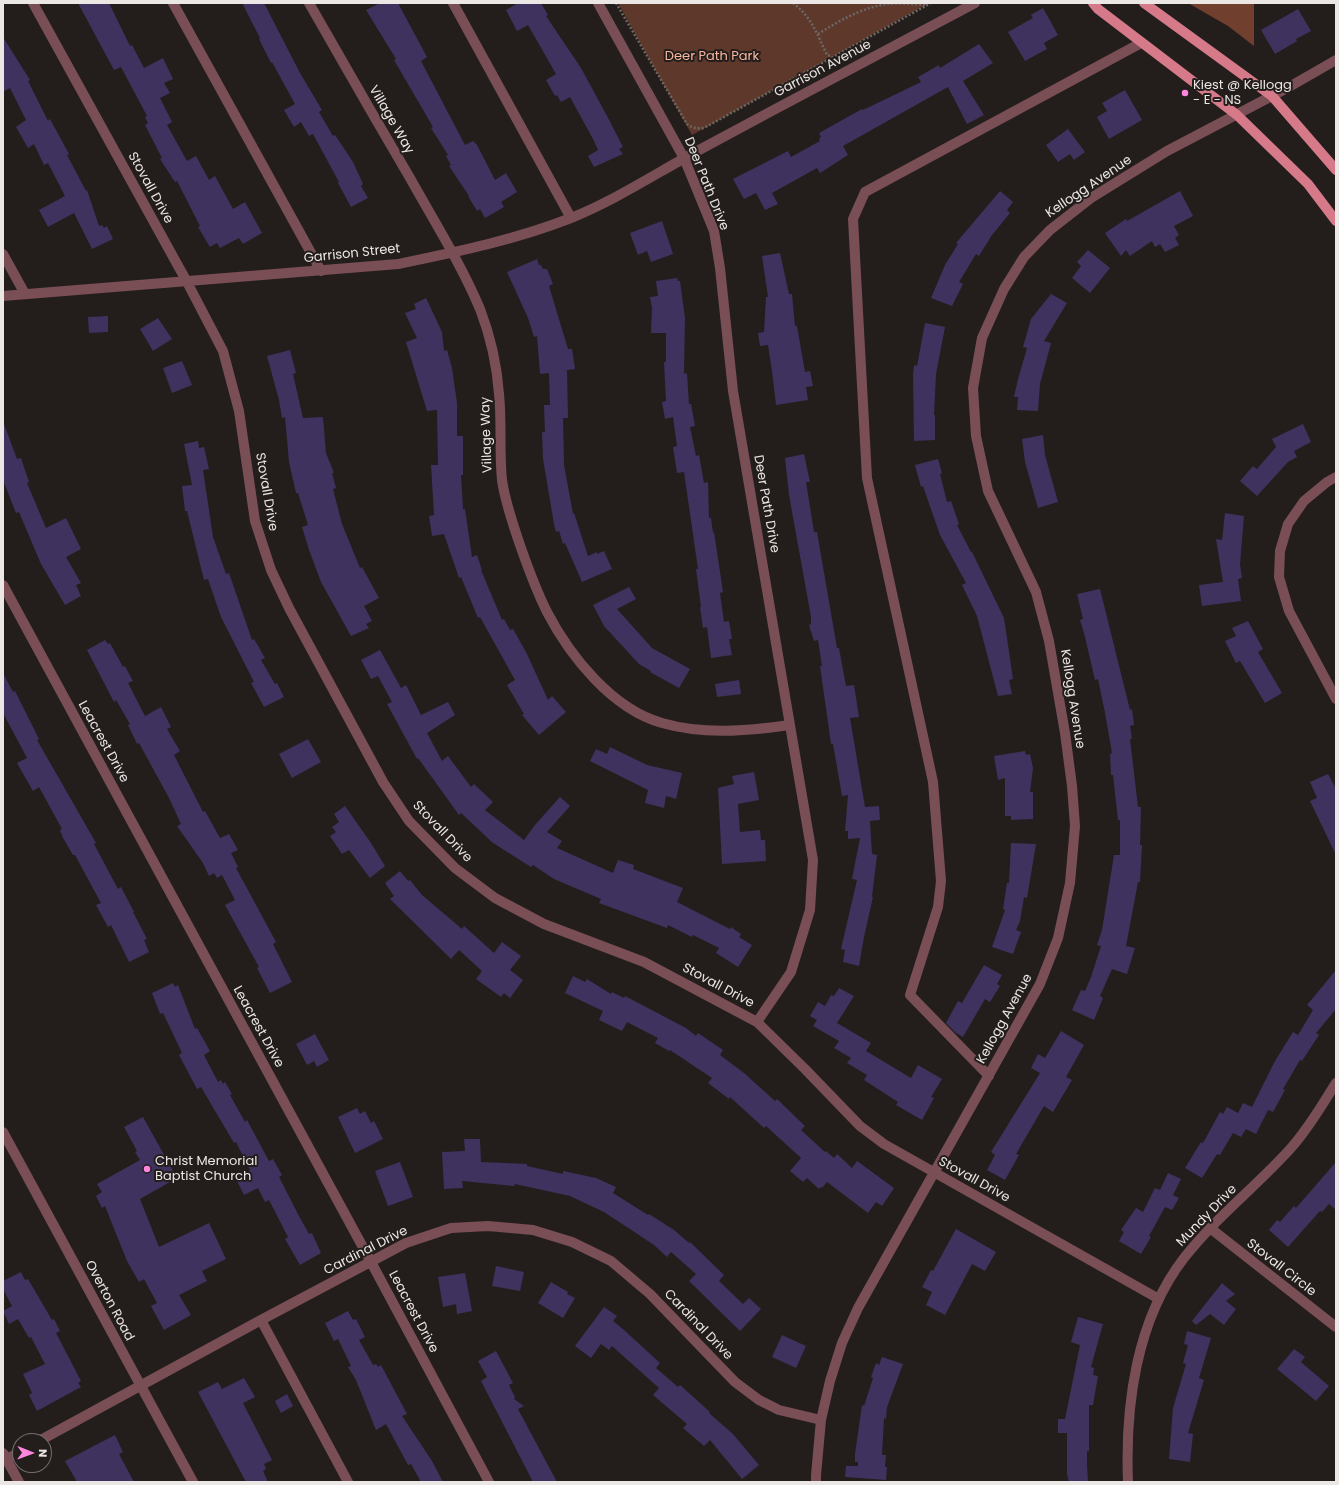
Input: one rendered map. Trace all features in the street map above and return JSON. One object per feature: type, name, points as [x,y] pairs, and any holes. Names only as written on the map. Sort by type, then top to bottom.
[{"type":"main road","points":[[1093,3],[1098,9],[1141,43],[1237,115],[1308,184],[1336,221]]},
{"type":"main road","points":[[1144,3],[1272,96],[1336,170]]},
{"type":"street","name":"Stovall Drive","points":[[33,3],[187,282],[223,351],[240,411],[255,520],[271,570],[289,608],[383,782],[409,821],[455,868],[495,898],[544,924],[644,962],[757,1022],[860,1126],[884,1144],[1159,1299]]},
{"type":"street","points":[[173,3],[321,271]]},
{"type":"street","name":"Village Way","points":[[309,3],[453,253],[481,311],[494,356],[499,395],[502,482],[510,517],[532,579],[548,614],[576,658],[604,688],[630,709],[660,723],[701,731],[747,731],[790,725]]},
{"type":"street","points":[[452,3],[570,218]]},
{"type":"street","name":"Deer Path Drive","points":[[598,3],[684,158],[714,231],[720,268],[733,391],[813,860],[810,910],[791,972],[757,1022]]},
{"type":"street","name":"Garrison Avenue","points":[[684,158],[975,3]]},
{"type":"street","points":[[989,1076],[910,995],[938,908],[941,881],[933,782],[867,478],[853,219],[865,192],[1141,43]]},
{"type":"street","name":"Kellogg Avenue","points":[[816,1482],[821,1420],[830,1381],[842,1343],[858,1308],[1040,984],[1058,938],[1070,883],[1075,826],[1072,786],[1066,740],[1049,641],[1036,592],[988,491],[976,436],[973,388],[982,338],[1004,289],[1024,257],[1050,230],[1091,198],[1168,151],[1237,115],[1336,60]]},
{"type":"street","name":"Garrison Street","points":[[3,296],[398,264],[453,253],[517,236],[570,218],[600,204],[684,158]]},
{"type":"street","points":[[3,254],[25,294]]},
{"type":"street","points":[[1336,477],[1327,482],[1304,501],[1288,524],[1280,551],[1279,577],[1289,611],[1336,699]]},
{"type":"street","name":"Leacrest Drive","points":[[3,585],[489,1482]]},
{"type":"street","name":"Mundy Drive","points":[[1128,1482],[1127,1448],[1131,1397],[1142,1342],[1159,1299],[1184,1259],[1210,1228],[1292,1147],[1314,1119],[1336,1083]]},
{"type":"street","name":"Overton Road","points":[[3,1132],[193,1482]]},
{"type":"street","name":"Cardinal Drive","points":[[52,1434],[406,1243],[451,1228],[488,1226],[533,1230],[572,1242],[611,1262],[650,1294],[736,1382],[759,1400],[779,1410],[821,1420]]},
{"type":"street","name":"Stovall Circle","points":[[1210,1228],[1336,1327]]},
{"type":"street","points":[[261,1320],[348,1482]]},
{"type":"street","points":[[4,1458],[19,1482]]},
{"type":"path","points":[[616,3],[687,124],[695,128],[704,128],[832,56],[930,4]]},
{"type":"path","points":[[794,3],[803,10],[818,34],[827,55],[832,56]]},
{"type":"path","points":[[818,34],[843,18],[886,4],[930,4]]},
{"type":"green space","name":"Deer Path Park","points":[[618,3],[929,3],[692,135]]},
{"type":"shaded area","points":[[1188,3],[1254,3],[1254,46],[1228,26]]},
{"type":"building","points":[[78,3],[109,3],[130,46],[132,45],[144,68],[163,58],[173,79],[164,83],[170,93],[160,98],[172,122],[167,125],[187,161],[196,156],[209,180],[215,176],[233,209],[245,202],[262,233],[243,244],[239,238],[220,248],[217,243],[210,247],[198,227],[200,226],[177,181],[175,182],[160,159],[162,158],[145,125],[148,123],[145,117],[147,116],[121,67],[114,70]]},
{"type":"building","points":[[242,3],[264,3],[300,73],[322,110],[319,112],[333,136],[335,135],[353,162],[363,184],[361,186],[368,198],[351,207],[313,134],[309,136],[301,122],[294,127],[284,110],[295,104],[272,62],[271,63]]},
{"type":"building","points":[[380,3],[398,3],[427,57],[421,61],[465,145],[473,141],[477,145],[495,180],[506,173],[517,192],[501,202],[504,207],[485,218],[480,209],[477,211],[449,166],[451,165],[446,156],[448,155],[431,128],[433,127],[394,60],[396,59],[366,10]]},
{"type":"building","points":[[518,3],[541,3],[548,15],[546,16],[581,68],[606,114],[623,147],[619,149],[623,154],[594,167],[588,156],[598,150],[570,97],[561,102],[557,95],[555,96],[546,80],[556,74],[528,25],[517,31],[506,10]]},
{"type":"building","points":[[1043,8],[1058,35],[1044,43],[1047,49],[1025,61],[1008,32],[1033,18],[1031,15]]},
{"type":"building","points":[[1298,9],[1311,31],[1296,39],[1297,41],[1275,54],[1261,30]]},
{"type":"building","points":[[3,37],[30,80],[28,81],[48,121],[50,119],[69,154],[67,155],[86,191],[87,190],[99,226],[102,225],[104,228],[107,226],[113,239],[92,249],[74,213],[48,227],[39,210],[65,196],[48,163],[44,165],[34,144],[28,148],[16,127],[26,120],[10,88],[3,92]]},
{"type":"building","points":[[979,44],[993,63],[963,81],[984,115],[967,124],[948,87],[843,146],[848,155],[820,173],[817,168],[772,193],[778,204],[765,210],[756,193],[744,199],[733,179],[788,151],[791,157],[820,141],[819,139],[821,137],[819,133],[862,109],[863,110],[921,82],[918,77],[939,65],[940,68]]},
{"type":"building","points":[[1125,90],[1142,120],[1109,139],[1097,117],[1107,111],[1102,103]]},
{"type":"building","points":[[1068,129],[1085,152],[1074,160],[1070,154],[1058,162],[1046,145]]},
{"type":"building","points":[[1000,191],[1013,202],[1007,210],[1010,213],[992,235],[979,256],[976,254],[959,282],[963,284],[952,306],[931,298],[945,265],[958,244],[956,243]]},
{"type":"building","points":[[1180,191],[1193,216],[1174,226],[1179,235],[1175,238],[1179,245],[1165,252],[1160,244],[1155,247],[1152,241],[1130,256],[1126,250],[1121,256],[1105,233],[1126,219],[1127,221]]},
{"type":"building","points":[[662,221],[673,254],[651,262],[647,251],[638,255],[630,233]]},
{"type":"building","points":[[1088,250],[1110,268],[1090,293],[1072,278],[1081,266],[1077,262]]},
{"type":"building","points":[[780,253],[789,294],[792,294],[795,326],[797,326],[805,372],[810,371],[813,386],[806,387],[808,400],[776,405],[768,345],[760,346],[758,333],[764,332],[766,297],[768,297],[762,256]]},
{"type":"building","points":[[537,259],[539,265],[541,265],[543,269],[547,269],[553,284],[549,286],[568,349],[572,349],[575,369],[567,370],[568,418],[563,418],[564,465],[573,514],[574,513],[588,556],[604,551],[612,569],[582,582],[565,543],[563,544],[559,531],[556,532],[543,459],[542,432],[545,432],[544,405],[550,405],[549,373],[540,374],[537,336],[534,337],[528,318],[507,272]]},
{"type":"building","points":[[677,278],[678,281],[680,281],[685,318],[684,374],[687,373],[689,404],[691,404],[695,426],[690,427],[696,456],[699,455],[704,483],[708,482],[709,518],[711,518],[713,533],[714,532],[723,592],[720,593],[724,622],[729,621],[732,639],[729,639],[732,655],[711,658],[707,627],[703,628],[696,569],[698,569],[684,472],[677,473],[673,447],[677,446],[673,417],[665,419],[662,402],[666,401],[664,362],[666,362],[666,333],[651,333],[652,308],[650,297],[658,296],[656,281]]},
{"type":"building","points":[[1051,294],[1067,303],[1044,341],[1051,343],[1040,384],[1038,411],[1017,410],[1018,397],[1014,397],[1027,348],[1023,347],[1031,319]]},
{"type":"building","points":[[426,298],[442,332],[444,351],[447,350],[452,368],[457,403],[457,436],[463,436],[463,475],[461,475],[463,509],[465,509],[472,557],[477,555],[481,570],[502,620],[504,619],[510,630],[513,629],[527,654],[548,700],[552,696],[566,712],[539,735],[522,715],[524,714],[507,685],[515,680],[480,617],[478,618],[461,577],[459,578],[444,534],[432,536],[429,516],[434,515],[431,465],[438,465],[437,410],[427,411],[406,342],[417,338],[405,313],[416,309],[414,304]]},
{"type":"building","points":[[108,316],[108,332],[89,333],[88,317]]},
{"type":"building","points":[[158,318],[172,339],[153,351],[140,329]]},
{"type":"building","points":[[925,323],[945,327],[936,374],[934,415],[935,440],[914,441],[913,375],[914,365],[917,366]]},
{"type":"building","points":[[290,350],[296,373],[293,374],[303,418],[323,417],[326,453],[334,473],[332,473],[336,488],[333,489],[342,524],[360,568],[362,567],[379,598],[364,606],[372,621],[366,624],[369,628],[351,636],[321,582],[302,527],[308,525],[298,493],[296,493],[289,462],[285,417],[282,418],[279,400],[267,356]]},
{"type":"building","points":[[182,361],[192,385],[172,393],[163,368]]},
{"type":"building","points":[[4,424],[17,459],[21,458],[29,482],[27,483],[46,528],[66,518],[81,549],[66,557],[81,583],[76,585],[81,596],[65,605],[41,564],[19,512],[16,513],[3,480]]},
{"type":"building","points":[[1303,424],[1311,442],[1294,451],[1297,457],[1288,462],[1257,496],[1240,481],[1253,466],[1257,469],[1276,447],[1272,439]]},
{"type":"building","points":[[1043,435],[1045,455],[1058,502],[1038,508],[1025,462],[1022,439]]},
{"type":"building","points":[[198,441],[199,448],[204,447],[209,469],[203,470],[213,537],[226,574],[229,573],[252,640],[254,639],[265,658],[261,660],[275,684],[277,683],[284,697],[264,707],[251,683],[254,682],[221,617],[208,579],[204,580],[187,511],[185,511],[182,486],[192,485],[184,444]]},
{"type":"building","points":[[804,454],[810,482],[806,482],[814,532],[817,532],[837,648],[839,648],[846,686],[854,685],[859,717],[850,718],[865,807],[879,806],[880,820],[870,821],[872,854],[877,855],[873,897],[859,966],[843,962],[845,950],[841,949],[857,880],[852,879],[860,838],[848,839],[848,831],[845,831],[848,795],[842,796],[833,744],[831,744],[820,666],[822,666],[818,640],[814,641],[809,625],[811,624],[811,617],[789,495],[785,458]]},
{"type":"building","points":[[938,459],[947,502],[951,501],[959,524],[957,525],[972,552],[1004,618],[1013,679],[1009,680],[1012,694],[998,696],[977,616],[962,585],[966,583],[940,535],[923,486],[921,487],[915,465]]},
{"type":"building","points":[[1225,513],[1244,516],[1240,564],[1242,578],[1238,579],[1241,601],[1202,606],[1199,585],[1223,582],[1216,539],[1222,540]]},
{"type":"building","points":[[629,587],[636,599],[617,609],[652,648],[690,669],[679,688],[650,672],[651,671],[639,664],[604,626],[593,605]]},
{"type":"building","points":[[1100,589],[1130,710],[1132,709],[1134,725],[1130,726],[1132,739],[1130,739],[1138,807],[1141,807],[1140,845],[1142,845],[1140,882],[1138,882],[1126,946],[1135,948],[1127,974],[1112,969],[1100,996],[1103,998],[1094,1020],[1072,1010],[1081,990],[1085,991],[1101,946],[1097,945],[1102,930],[1114,855],[1120,855],[1120,820],[1118,820],[1113,775],[1111,775],[1110,754],[1112,753],[1098,679],[1095,680],[1080,620],[1083,619],[1077,594]]},
{"type":"building","points":[[1248,621],[1263,649],[1258,652],[1282,693],[1265,703],[1240,661],[1236,663],[1225,641],[1236,636],[1232,628]]},
{"type":"building","points":[[105,640],[108,644],[110,643],[123,667],[125,666],[133,681],[128,683],[145,716],[161,707],[171,727],[167,729],[180,751],[174,755],[203,812],[205,811],[220,838],[229,834],[238,850],[231,853],[238,867],[236,868],[276,942],[273,944],[292,982],[270,993],[257,968],[259,967],[225,905],[235,900],[222,875],[217,878],[214,873],[209,876],[203,863],[177,826],[181,824],[169,798],[139,743],[137,744],[128,725],[130,724],[116,700],[114,702],[87,650]]},
{"type":"building","points":[[380,650],[401,688],[406,685],[421,715],[448,702],[455,715],[427,733],[442,761],[448,756],[471,787],[474,784],[493,802],[485,810],[524,840],[560,797],[570,806],[547,832],[562,841],[557,848],[613,873],[618,860],[634,865],[633,869],[683,888],[677,902],[730,929],[731,927],[741,934],[739,937],[752,945],[738,967],[716,953],[719,948],[693,935],[692,937],[668,925],[667,928],[599,903],[601,899],[554,879],[533,865],[531,867],[493,843],[461,813],[459,815],[418,758],[417,759],[387,704],[392,702],[378,676],[371,679],[361,660]]},
{"type":"building","points":[[3,673],[13,692],[15,691],[39,739],[37,740],[96,843],[94,844],[118,889],[121,887],[147,939],[144,940],[149,952],[129,962],[111,925],[108,927],[96,905],[101,903],[75,855],[73,855],[63,838],[60,830],[62,829],[39,787],[33,791],[17,763],[27,758],[3,713]]},
{"type":"building","points":[[739,680],[741,694],[717,697],[715,684]]},
{"type":"building","points":[[308,739],[321,762],[292,778],[279,754]]},
{"type":"building","points":[[610,747],[647,765],[682,773],[676,799],[666,796],[664,808],[645,803],[648,790],[590,761],[596,749],[607,754]]},
{"type":"building","points":[[1025,751],[1026,755],[1030,754],[1033,768],[1030,792],[1033,792],[1033,819],[1011,820],[1011,816],[1005,816],[1005,778],[998,780],[994,756]]},
{"type":"building","points":[[754,772],[759,800],[738,804],[740,832],[760,830],[761,840],[765,840],[766,861],[722,864],[718,788],[734,784],[732,776]]},
{"type":"building","points":[[1328,774],[1336,789],[1336,855],[1310,801],[1317,798],[1310,782]]},
{"type":"building","points":[[345,806],[385,866],[370,878],[349,850],[342,854],[330,836],[336,832],[332,827],[339,822],[334,814]]},
{"type":"building","points":[[1011,843],[1036,844],[1027,898],[1024,897],[1020,921],[1016,930],[1021,932],[1013,954],[992,947],[1005,910],[1003,909],[1007,883],[1009,883]]},
{"type":"building","points":[[400,871],[408,881],[410,880],[422,895],[462,929],[464,926],[494,953],[502,942],[521,956],[510,970],[523,980],[510,998],[504,993],[501,997],[476,979],[482,971],[459,950],[451,959],[390,899],[394,896],[385,883]]},
{"type":"building","points":[[984,965],[1002,975],[997,984],[1000,986],[990,1002],[985,999],[963,1037],[956,1033],[946,1023],[958,1001],[962,1003]]},
{"type":"building","points":[[1336,970],[1336,1009],[1316,1033],[1319,1035],[1302,1061],[1300,1060],[1283,1089],[1285,1090],[1273,1112],[1268,1110],[1256,1134],[1246,1129],[1241,1137],[1233,1133],[1220,1155],[1217,1154],[1202,1178],[1185,1168],[1201,1142],[1203,1143],[1220,1112],[1223,1114],[1227,1107],[1238,1113],[1243,1103],[1252,1107],[1275,1061],[1293,1032],[1298,1035],[1313,1010],[1307,1005]]},
{"type":"building","points":[[573,976],[585,982],[587,979],[611,994],[612,992],[624,998],[625,996],[686,1028],[696,1036],[698,1033],[723,1050],[720,1055],[744,1073],[775,1101],[777,1099],[805,1126],[801,1130],[825,1152],[826,1151],[834,1158],[837,1154],[852,1168],[857,1161],[894,1188],[882,1206],[876,1202],[868,1213],[827,1182],[822,1188],[821,1187],[819,1189],[807,1178],[803,1182],[790,1171],[801,1158],[766,1126],[764,1128],[730,1097],[729,1099],[708,1083],[712,1078],[670,1050],[669,1051],[655,1043],[658,1038],[627,1022],[622,1031],[599,1020],[603,1011],[565,993]]},
{"type":"building","points":[[173,983],[175,987],[178,985],[195,1029],[197,1028],[210,1051],[204,1055],[218,1082],[221,1080],[223,1084],[225,1082],[232,1094],[230,1095],[245,1122],[247,1120],[269,1161],[273,1159],[282,1175],[279,1177],[299,1216],[309,1234],[312,1233],[321,1253],[300,1265],[285,1239],[288,1237],[269,1200],[265,1202],[258,1188],[244,1195],[236,1179],[250,1170],[236,1142],[234,1143],[201,1087],[197,1089],[179,1055],[182,1053],[163,1013],[160,1014],[152,993]]},
{"type":"building","points":[[839,988],[854,996],[837,1023],[871,1043],[866,1051],[911,1078],[918,1065],[942,1079],[931,1097],[934,1098],[922,1120],[896,1105],[898,1102],[864,1080],[867,1075],[847,1063],[851,1058],[834,1048],[839,1041],[813,1026],[817,1020],[810,1016],[818,1002],[825,1006],[831,995],[834,996]]},
{"type":"building","points":[[1061,1031],[1084,1045],[1066,1077],[1072,1080],[1053,1112],[1044,1106],[1016,1154],[1019,1155],[1005,1180],[987,1170],[995,1155],[991,1152],[1040,1073],[1031,1068],[1038,1054],[1045,1058]]},
{"type":"building","points":[[315,1034],[329,1060],[317,1067],[314,1061],[307,1065],[296,1044]]},
{"type":"building","points":[[357,1108],[360,1114],[365,1111],[371,1123],[374,1121],[383,1139],[355,1153],[338,1117]]},
{"type":"building","points":[[143,1117],[177,1178],[140,1199],[159,1247],[209,1223],[226,1259],[202,1271],[207,1281],[179,1295],[191,1315],[164,1330],[151,1306],[157,1303],[144,1279],[139,1282],[127,1261],[105,1206],[102,1208],[96,1196],[102,1192],[97,1184],[140,1160],[135,1152],[137,1151],[124,1127]]},
{"type":"building","points":[[464,1139],[480,1139],[481,1162],[527,1164],[527,1166],[563,1174],[563,1171],[596,1178],[616,1187],[613,1193],[648,1215],[649,1214],[674,1230],[689,1243],[690,1242],[724,1275],[719,1281],[743,1304],[749,1298],[761,1309],[740,1331],[689,1281],[696,1274],[671,1252],[667,1257],[654,1245],[604,1212],[570,1196],[515,1184],[514,1186],[462,1181],[463,1188],[444,1189],[442,1152],[465,1151]]},
{"type":"building","points":[[400,1162],[413,1197],[388,1206],[375,1171]]},
{"type":"building","points":[[1336,1162],[1336,1210],[1329,1204],[1322,1212],[1320,1211],[1288,1247],[1269,1230],[1277,1220],[1280,1222],[1294,1206],[1296,1208]]},
{"type":"building","points":[[1168,1173],[1181,1179],[1173,1195],[1179,1198],[1172,1210],[1165,1207],[1141,1254],[1119,1241],[1124,1232],[1121,1230],[1136,1208],[1143,1212],[1155,1188],[1160,1190]]},
{"type":"building","points":[[956,1229],[996,1252],[985,1271],[972,1264],[945,1315],[926,1305],[932,1292],[922,1287],[931,1270],[933,1271]]},
{"type":"building","points":[[496,1266],[524,1272],[520,1291],[492,1286]]},
{"type":"building","points":[[21,1272],[25,1280],[28,1279],[52,1320],[54,1319],[60,1331],[56,1333],[81,1381],[78,1383],[81,1387],[37,1411],[29,1395],[32,1393],[23,1374],[45,1364],[31,1337],[29,1338],[18,1319],[9,1324],[3,1311],[12,1306],[3,1289],[3,1281]]},
{"type":"building","points":[[465,1273],[472,1311],[457,1314],[456,1304],[443,1307],[438,1277]]},
{"type":"building","points":[[551,1282],[575,1298],[563,1318],[538,1303]]},
{"type":"building","points":[[1222,1283],[1235,1294],[1226,1301],[1236,1309],[1224,1325],[1210,1314],[1196,1325],[1192,1321]]},
{"type":"building","points":[[604,1307],[617,1316],[613,1321],[660,1363],[656,1368],[678,1387],[680,1385],[710,1412],[709,1413],[733,1434],[759,1465],[742,1479],[710,1440],[704,1446],[683,1428],[687,1424],[653,1395],[659,1388],[612,1346],[609,1350],[601,1344],[591,1358],[575,1346]]},
{"type":"building","points":[[348,1311],[353,1320],[356,1319],[365,1337],[359,1340],[373,1365],[376,1364],[378,1367],[381,1365],[407,1414],[402,1416],[432,1461],[443,1482],[421,1482],[411,1464],[408,1465],[386,1424],[376,1430],[356,1380],[348,1367],[351,1366],[338,1339],[334,1341],[325,1323]]},
{"type":"building","points":[[1078,1317],[1103,1324],[1091,1367],[1094,1368],[1093,1375],[1098,1376],[1093,1405],[1089,1405],[1089,1451],[1087,1451],[1088,1482],[1069,1482],[1067,1474],[1067,1433],[1058,1433],[1058,1419],[1065,1419],[1080,1345],[1071,1342]]},
{"type":"building","points":[[1187,1331],[1211,1338],[1199,1378],[1204,1380],[1188,1433],[1193,1434],[1190,1462],[1169,1459],[1173,1408],[1186,1364],[1183,1363],[1188,1345],[1184,1344]]},
{"type":"building","points":[[782,1335],[806,1346],[796,1368],[772,1357]]},
{"type":"building","points":[[1294,1349],[1305,1357],[1301,1362],[1329,1386],[1316,1401],[1277,1369]]},
{"type":"building","points":[[496,1351],[513,1383],[509,1385],[515,1397],[514,1399],[524,1406],[518,1409],[557,1482],[533,1482],[481,1381],[487,1377],[478,1361]]},
{"type":"building","points":[[882,1357],[903,1364],[887,1407],[886,1419],[884,1418],[882,1455],[886,1455],[886,1480],[845,1477],[846,1466],[858,1466],[858,1462],[855,1462],[855,1454],[862,1405],[864,1406],[876,1363],[879,1365]]},
{"type":"building","points":[[244,1378],[255,1397],[243,1403],[272,1460],[264,1464],[266,1469],[263,1471],[268,1482],[246,1482],[198,1392],[218,1382],[222,1389]]},
{"type":"building","points":[[287,1394],[293,1406],[281,1413],[275,1401]]},
{"type":"building","points":[[115,1435],[123,1452],[119,1454],[134,1482],[77,1482],[65,1461]]},
{"type":"place","name":"Kiest @ Kellogg - E - NS","points":[[1185,93]]},
{"type":"place","name":"Christ Memorial Baptist Church","points":[[147,1169]]}]
